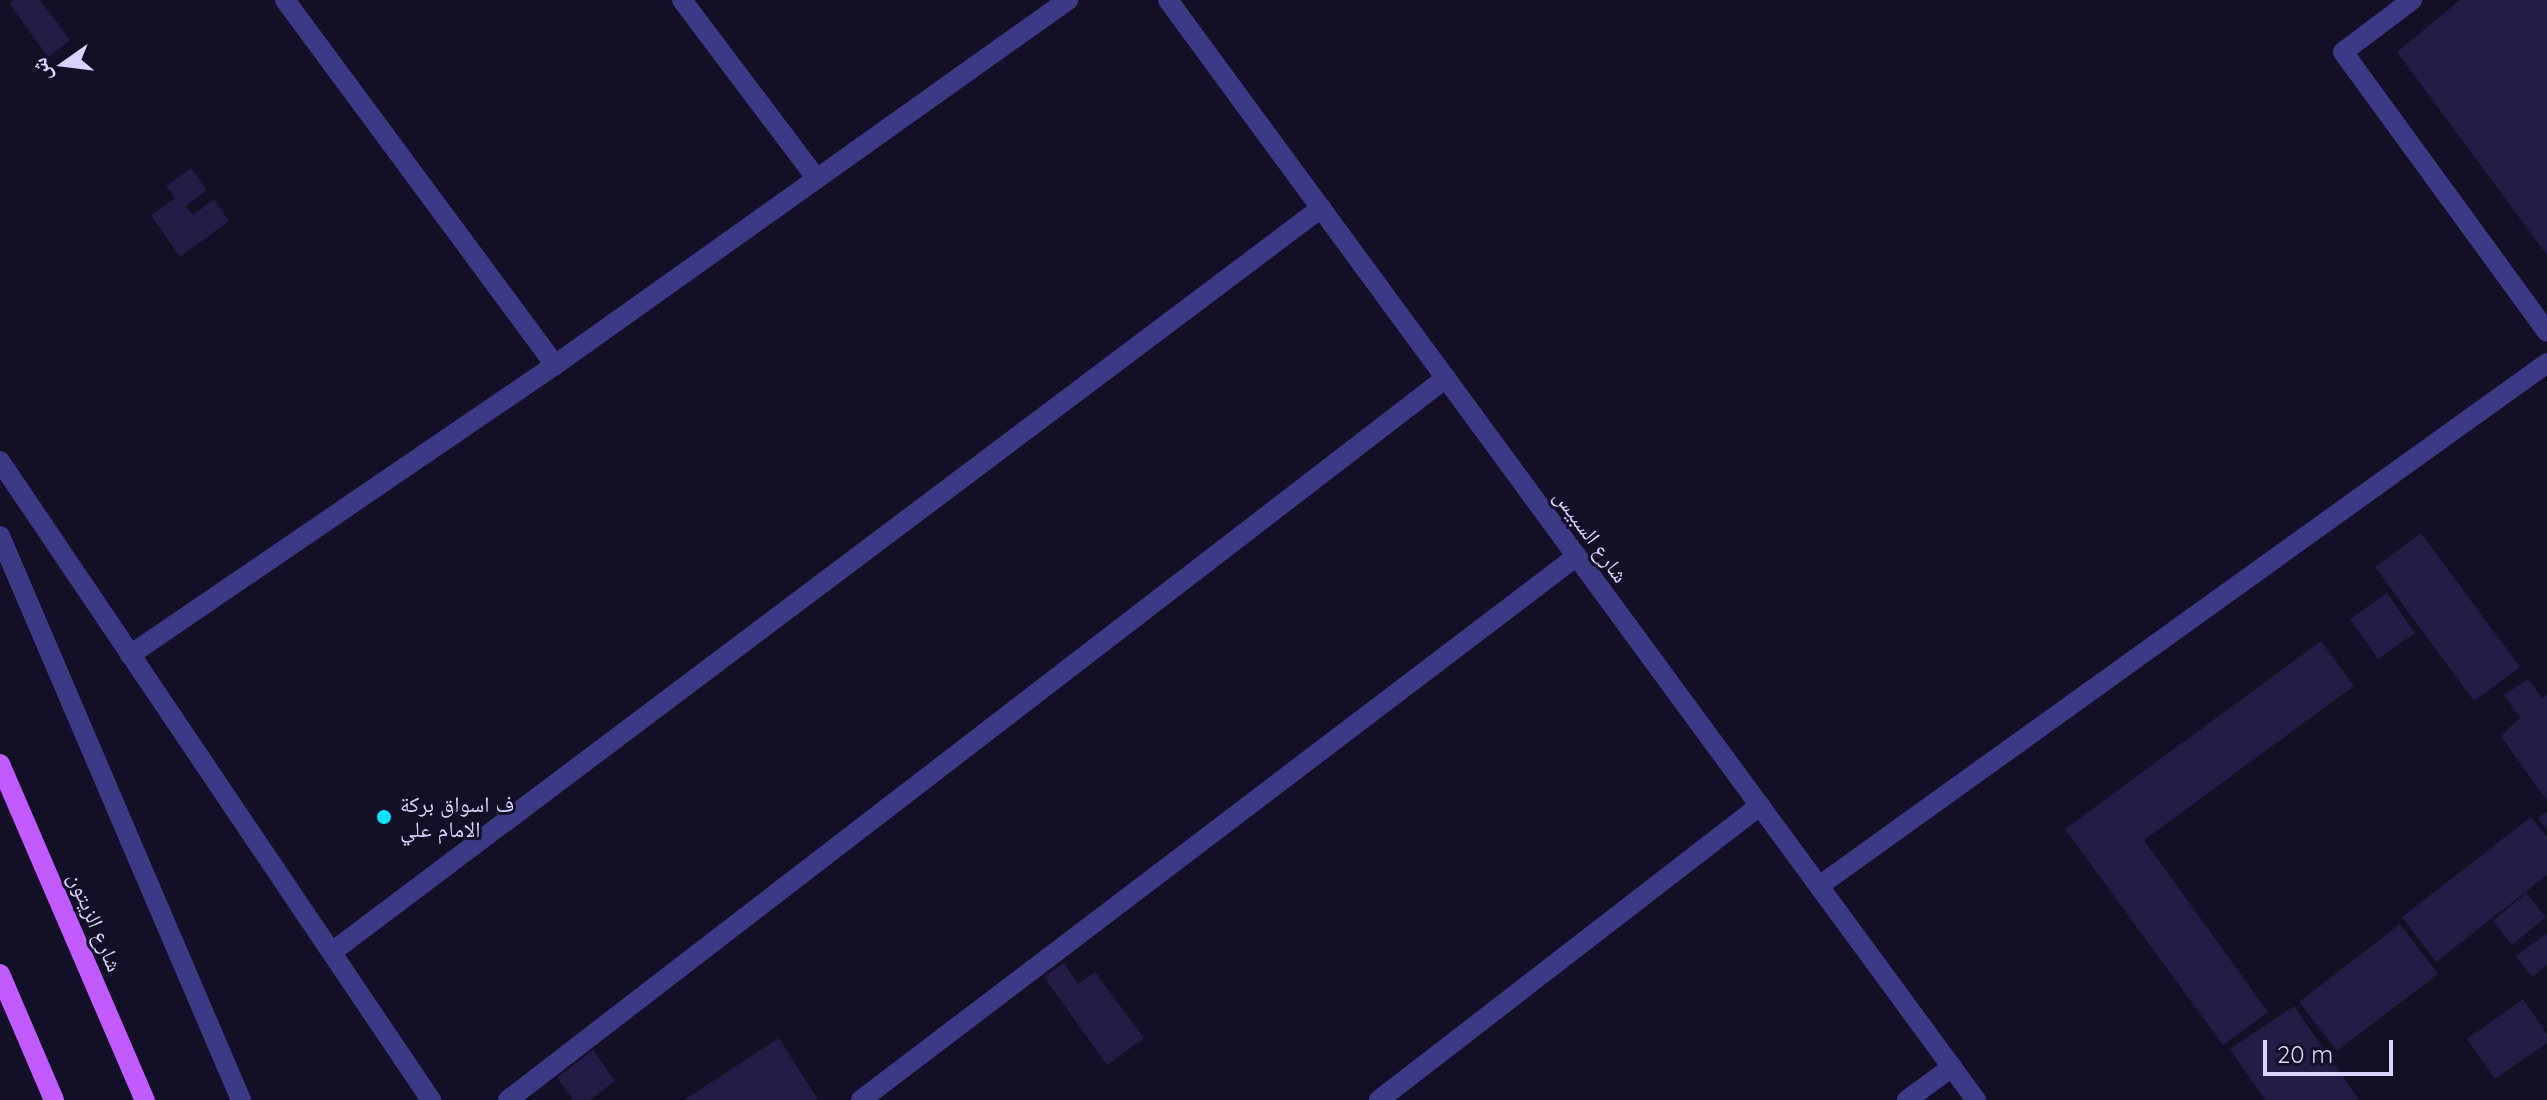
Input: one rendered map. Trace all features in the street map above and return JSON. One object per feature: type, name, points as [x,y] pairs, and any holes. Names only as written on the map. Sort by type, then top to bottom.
[{"type":"main road","name":"شارع الزيتون","points":[[0,764],[145,1100]]},
{"type":"main road","points":[[0,974],[54,1100]]},
{"type":"street","points":[[285,0],[555,365]]},
{"type":"street","points":[[682,0],[816,178]]},
{"type":"street","points":[[130,655],[555,365],[1068,0]]},
{"type":"street","name":"شارع السبيس","points":[[1168,0],[1976,1100]]},
{"type":"street","points":[[2412,0],[2343,52],[2547,332]]},
{"type":"street","points":[[332,952],[1321,208]]},
{"type":"street","points":[[1819,886],[2547,363]]},
{"type":"street","points":[[508,1100],[1446,378]]},
{"type":"street","points":[[0,461],[431,1100]]},
{"type":"street","points":[[0,536],[241,1100]]},
{"type":"street","points":[[861,1100],[1577,556]]},
{"type":"street","points":[[1379,1100],[1760,805]]},
{"type":"street","points":[[1907,1100],[1952,1067]]},
{"type":"building","points":[[14,0],[40,0],[70,40],[48,57],[9,3]]},
{"type":"building","points":[[2460,0],[2547,0],[2547,255],[2397,52]]},
{"type":"building","points":[[191,168],[207,190],[186,206],[193,215],[214,199],[229,221],[180,257],[151,215],[175,198],[166,186]]},
{"type":"building","points":[[2421,533],[2520,667],[2474,701],[2375,567]]},
{"type":"building","points":[[2387,593],[2415,633],[2378,659],[2350,619]]},
{"type":"building","points":[[2321,641],[2354,686],[2144,840],[2268,1012],[2223,1045],[2065,829]]},
{"type":"building","points":[[2528,679],[2542,698],[2547,695],[2547,801],[2501,736],[2520,718],[2504,695]]},
{"type":"building","points":[[2547,811],[2547,830],[2538,818]]},
{"type":"building","points":[[2531,817],[2547,837],[2547,875],[2436,962],[2402,917]]},
{"type":"building","points":[[2526,893],[2546,917],[2512,945],[2493,921]]},
{"type":"building","points":[[2400,924],[2438,974],[2337,1051],[2299,1002]]},
{"type":"building","points":[[2547,933],[2547,965],[2532,977],[2516,956]]},
{"type":"building","points":[[1064,963],[1078,984],[1095,972],[1144,1038],[1107,1065],[1044,977]]},
{"type":"building","points":[[2523,999],[2547,1034],[2547,1043],[2495,1079],[2467,1039]]},
{"type":"building","points":[[2294,1006],[2359,1100],[2265,1100],[2230,1049]]},
{"type":"building","points":[[779,1038],[818,1100],[684,1100]]},
{"type":"building","points":[[593,1050],[615,1081],[590,1100],[573,1100],[557,1078]]},
{"type":"place","name":"ف اسواق بركة الامام علي","points":[[384,817]]}]
